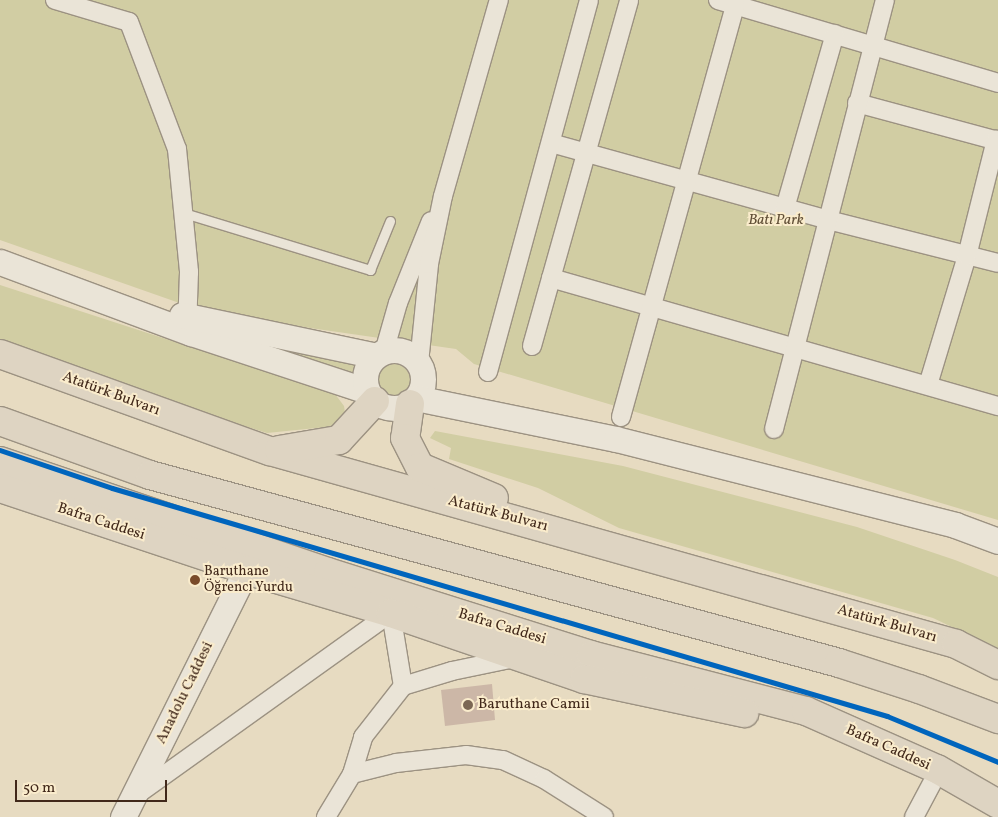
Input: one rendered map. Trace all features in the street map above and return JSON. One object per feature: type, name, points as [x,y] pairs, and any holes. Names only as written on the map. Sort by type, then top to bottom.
[{"type":"main road","points":[[0,262],[191,333],[371,396],[385,407],[398,408],[413,401],[625,442],[955,525],[998,541]]},
{"type":"main road","points":[[92,296],[380,354],[404,351],[419,363],[424,381],[413,401],[405,438],[420,467],[595,541]]},
{"type":"main road","name":"Atatürk Bulvarı","points":[[0,354],[270,451],[956,644],[998,665]]},
{"type":"main road","points":[[270,451],[339,440],[371,396],[366,372],[380,354]]},
{"type":"main road","points":[[0,421],[150,475],[839,663],[919,689],[998,719]]},
{"type":"main road","name":"Bafra Caddesi","points":[[0,461],[328,572],[582,652],[806,711],[937,769],[998,804]]},
{"type":"main road","name":"Bafra Caddesi","points":[[0,488],[246,570],[391,613],[517,658],[584,678],[803,726],[932,783],[998,817]]},
{"type":"main road","name":"Anadolu Caddesi","points":[[128,808],[246,570]]},
{"type":"street","points":[[55,0],[129,22],[177,149],[184,213],[188,306]]},
{"type":"street","points":[[419,363],[430,264],[443,196],[499,0]]},
{"type":"street","points":[[488,372],[589,0]]},
{"type":"street","points":[[532,346],[585,151],[629,0]]},
{"type":"street","points":[[774,429],[885,0]]},
{"type":"street","points":[[621,417],[684,180],[727,2],[998,83]]},
{"type":"street","points":[[785,208],[835,34]]},
{"type":"street","points":[[857,103],[997,140],[967,256],[928,385]]},
{"type":"street","points":[[550,143],[585,151],[828,220],[998,263]]},
{"type":"street","points":[[380,354],[398,302],[443,196]]},
{"type":"street","points":[[551,278],[794,346],[998,406]]},
{"type":"street","points":[[128,808],[391,613],[403,686]]},
{"type":"street","points":[[326,817],[352,774],[363,737],[403,686],[452,671],[517,658]]},
{"type":"street","points":[[352,774],[396,763],[466,755],[503,760],[544,779],[604,817]]},
{"type":"street","points":[[914,817],[932,783]]},
{"type":"lane","points":[[184,213],[370,270],[390,221]]},
{"type":"green space","name":"Batı Park","points":[[0,0],[998,0],[998,520],[474,364],[456,349],[310,328],[188,306],[0,240]]},
{"type":"green space","points":[[0,285],[335,394],[344,406],[346,420],[336,426],[267,433],[0,351]]},
{"type":"green space","points":[[266,343],[358,359],[352,378]]},
{"type":"green space","points":[[394,364],[400,365],[405,369],[409,374],[409,386],[405,391],[400,395],[394,396],[388,395],[383,391],[379,386],[378,380],[379,374],[383,369],[388,365]]},
{"type":"green space","points":[[435,431],[623,466],[857,527],[955,560],[998,577],[998,649],[933,618],[619,528],[538,488],[449,459],[451,448],[430,438]]},
{"type":"building","name":"Baruthane Camii","points":[[492,684],[495,720],[445,726],[441,690]]},
{"type":"transit line","points":[[0,450],[112,488],[887,716],[998,762]]},
{"type":"place","name":"Baruthane Öğrenci Yurdu","points":[[195,580]]},
{"type":"place","name":"Baruthane Camii","points":[[468,705]]}]
